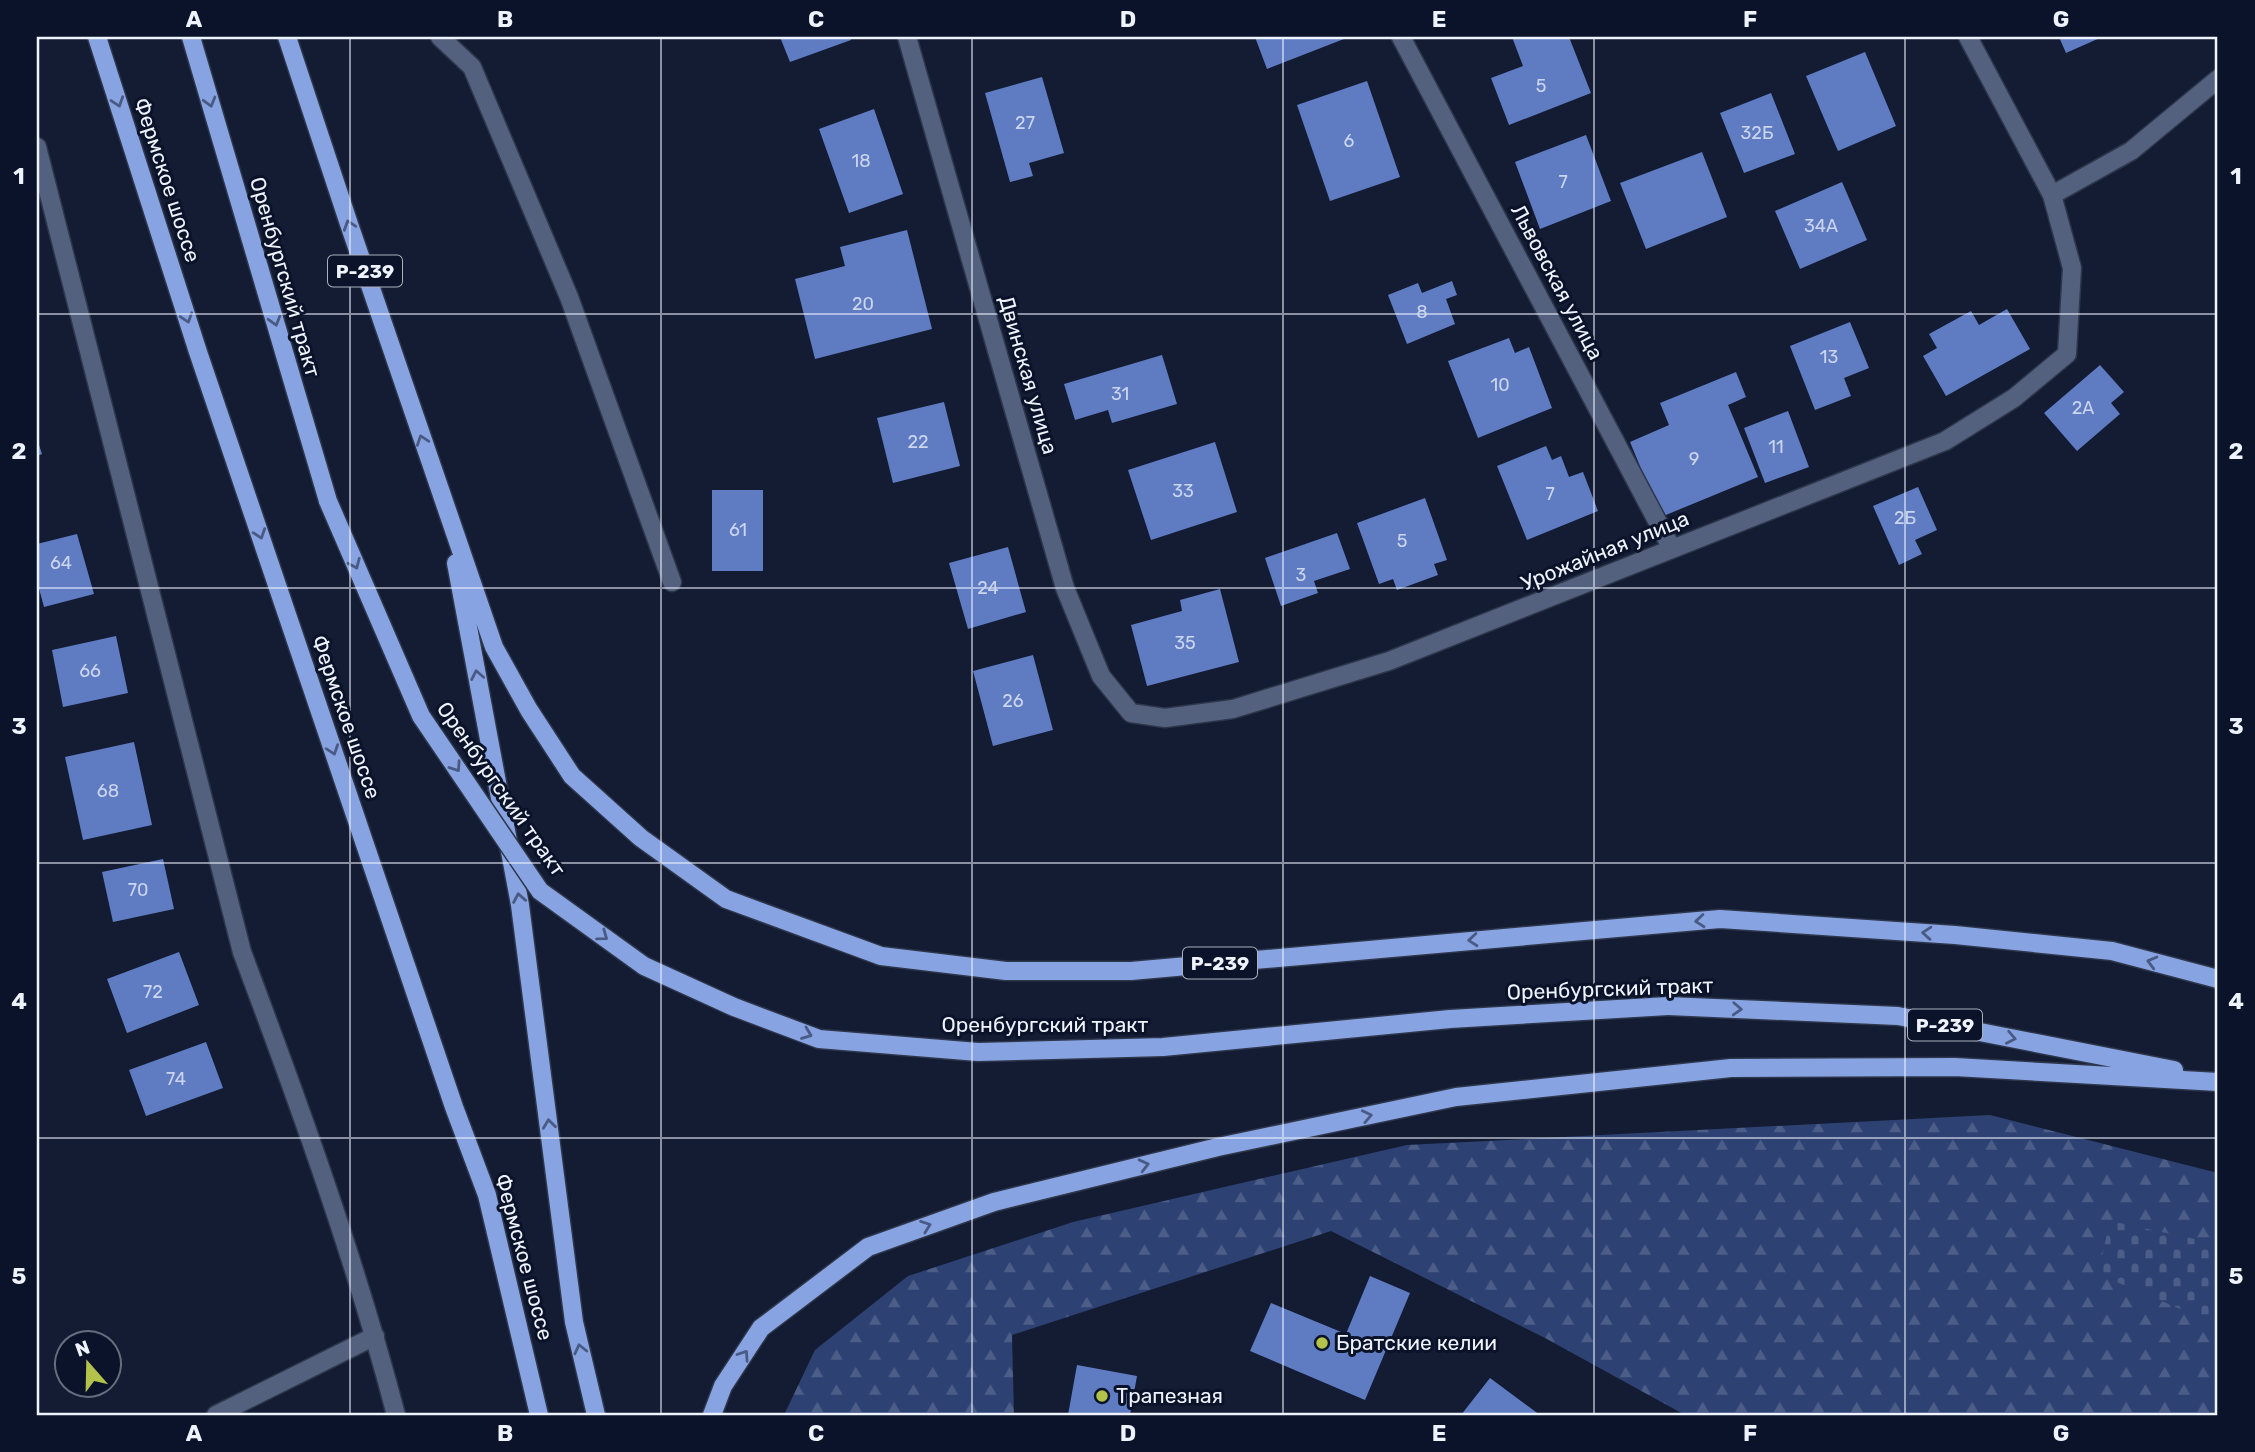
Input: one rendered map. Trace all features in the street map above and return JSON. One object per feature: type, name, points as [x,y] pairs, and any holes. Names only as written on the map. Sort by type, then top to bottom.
[{"type":"main road","name":"Фермское шоссе","points":[[97,37],[198,352],[454,1107],[487,1195],[539,1415]]},
{"type":"main road","name":"Оренбургский тракт","points":[[191,37],[328,501],[421,716],[540,891],[644,966],[734,1007],[819,1039],[978,1052],[1163,1047],[1450,1019],[1668,1006],[1898,1016],[2218,1080]]},
{"type":"main road","name":"Р-239","points":[[287,37],[494,647],[529,710],[572,776],[641,838],[726,899],[881,956],[1006,971],[1130,971],[1720,919],[1955,935],[2112,951],[2218,979]]},
{"type":"main road","name":"Фермское шоссе","points":[[444,505],[520,905],[574,1322],[596,1415]]},
{"type":"main road","name":"Оренбургский тракт","points":[[712,1415],[723,1386],[761,1328],[868,1247],[993,1202],[1218,1147],[1456,1097],[1731,1068],[1955,1067],[2218,1080]]},
{"type":"street","points":[[440,37],[472,67],[569,297],[672,582]]},
{"type":"street","name":"Двинская улица","points":[[907,37],[1065,588],[1101,676],[1131,713]]},
{"type":"street","name":"Львовская улица","points":[[1401,37],[1672,549]]},
{"type":"street","points":[[1968,37],[2052,195],[2131,151],[2218,79]]},
{"type":"street","points":[[37,147],[242,952],[281,1055],[375,1336],[396,1415]]},
{"type":"street","name":"Урожайная улица","points":[[1131,713],[1165,718],[1233,709],[1390,661],[1945,441],[2014,398],[2067,354],[2072,268],[2052,195]]},
{"type":"street","points":[[216,1415],[375,1336]]},
{"type":"green space","points":[[1990,1115],[2218,1173],[2218,1415],[1685,1415],[1545,1338],[1331,1231],[1012,1335],[1014,1415],[784,1415],[815,1350],[908,1276],[1073,1222],[1407,1145]]},
{"type":"green space","points":[[2110,1221],[2218,1244],[2218,1325],[2098,1274]]},
{"type":"building","points":[[780,37],[850,37],[851,40],[790,62]]},
{"type":"building","points":[[1255,37],[1349,37],[1267,69]]},
{"type":"building","points":[[1512,37],[1569,37],[1591,93],[1509,125],[1491,78],[1523,66]]},
{"type":"building","points":[[2059,37],[2102,37],[2066,53]]},
{"type":"building","points":[[1865,52],[1896,126],[1838,151],[1806,76]]},
{"type":"building","points":[[1042,77],[1064,153],[1029,163],[1033,176],[1010,182],[985,93]]},
{"type":"building","points":[[1367,81],[1400,177],[1330,201],[1297,105]]},
{"type":"building","points":[[1771,93],[1795,154],[1744,173],[1720,113]]},
{"type":"building","points":[[874,109],[903,194],[849,213],[819,129]]},
{"type":"building","points":[[1586,135],[1611,201],[1540,229],[1515,162]]},
{"type":"building","points":[[1702,152],[1727,217],[1646,249],[1620,183]]},
{"type":"building","points":[[1842,182],[1867,240],[1800,269],[1775,211]]},
{"type":"building","points":[[907,230],[932,329],[815,359],[795,279],[845,266],[840,247]]},
{"type":"building","points":[[1452,281],[1457,295],[1446,299],[1455,324],[1407,344],[1388,295],[1418,283],[1422,293]]},
{"type":"building","points":[[2007,309],[2030,349],[1946,396],[1923,356],[1937,348],[1929,334],[1971,311],[1979,325]]},
{"type":"building","points":[[1850,322],[1869,368],[1844,378],[1851,396],[1815,410],[1790,346]]},
{"type":"building","points":[[1509,338],[1515,353],[1529,347],[1552,408],[1478,438],[1448,361]]},
{"type":"building","points":[[1162,355],[1177,404],[1112,423],[1108,410],[1075,420],[1064,384]]},
{"type":"building","points":[[2100,365],[2124,392],[2111,403],[2120,414],[2077,451],[2044,413]]},
{"type":"building","points":[[1736,372],[1746,397],[1728,405],[1758,477],[1661,517],[1630,442],[1669,425],[1660,403]]},
{"type":"building","points":[[944,402],[960,466],[893,483],[877,418]]},
{"type":"building","points":[[1788,411],[1809,467],[1765,483],[1744,428]]},
{"type":"building","points":[[37,439],[42,454],[37,456]]},
{"type":"building","points":[[1215,442],[1237,512],[1151,540],[1128,470]]},
{"type":"building","points":[[1546,446],[1552,460],[1561,456],[1569,477],[1583,472],[1598,511],[1527,540],[1497,466]]},
{"type":"building","points":[[1918,487],[1937,530],[1915,540],[1922,554],[1899,565],[1873,506]]},
{"type":"building","points":[[712,490],[763,490],[763,571],[712,571]]},
{"type":"building","points":[[1425,498],[1447,560],[1434,564],[1438,575],[1397,590],[1393,579],[1379,584],[1357,523]]},
{"type":"building","points":[[1337,533],[1350,569],[1314,581],[1318,593],[1281,606],[1265,558]]},
{"type":"building","points":[[77,534],[94,594],[44,607],[37,581],[37,544]]},
{"type":"building","points":[[1008,547],[1026,612],[968,629],[949,563]]},
{"type":"building","points":[[1220,589],[1239,662],[1147,686],[1131,625],[1182,611],[1180,600]]},
{"type":"building","points":[[116,636],[128,693],[63,707],[52,650]]},
{"type":"building","points":[[1033,655],[1053,730],[993,746],[973,671]]},
{"type":"building","points":[[134,742],[152,825],[83,840],[65,757]]},
{"type":"building","points":[[163,859],[174,909],[113,922],[102,872]]},
{"type":"building","points":[[179,952],[199,1005],[127,1033],[107,979]]},
{"type":"building","points":[[206,1042],[223,1088],[146,1116],[129,1070]]},
{"type":"building","name":"Братские келии","points":[[1370,1276],[1410,1293],[1365,1400],[1250,1351],[1271,1303],[1346,1334]]},
{"type":"building","name":"Трапезная","points":[[1077,1365],[1137,1376],[1130,1415],[1068,1415]]},
{"type":"building","points":[[1490,1378],[1540,1415],[1461,1415]]},
{"type":"place","name":"Братские келии","points":[[1322,1343]]},
{"type":"place","name":"Трапезная","points":[[1102,1396]]}]
